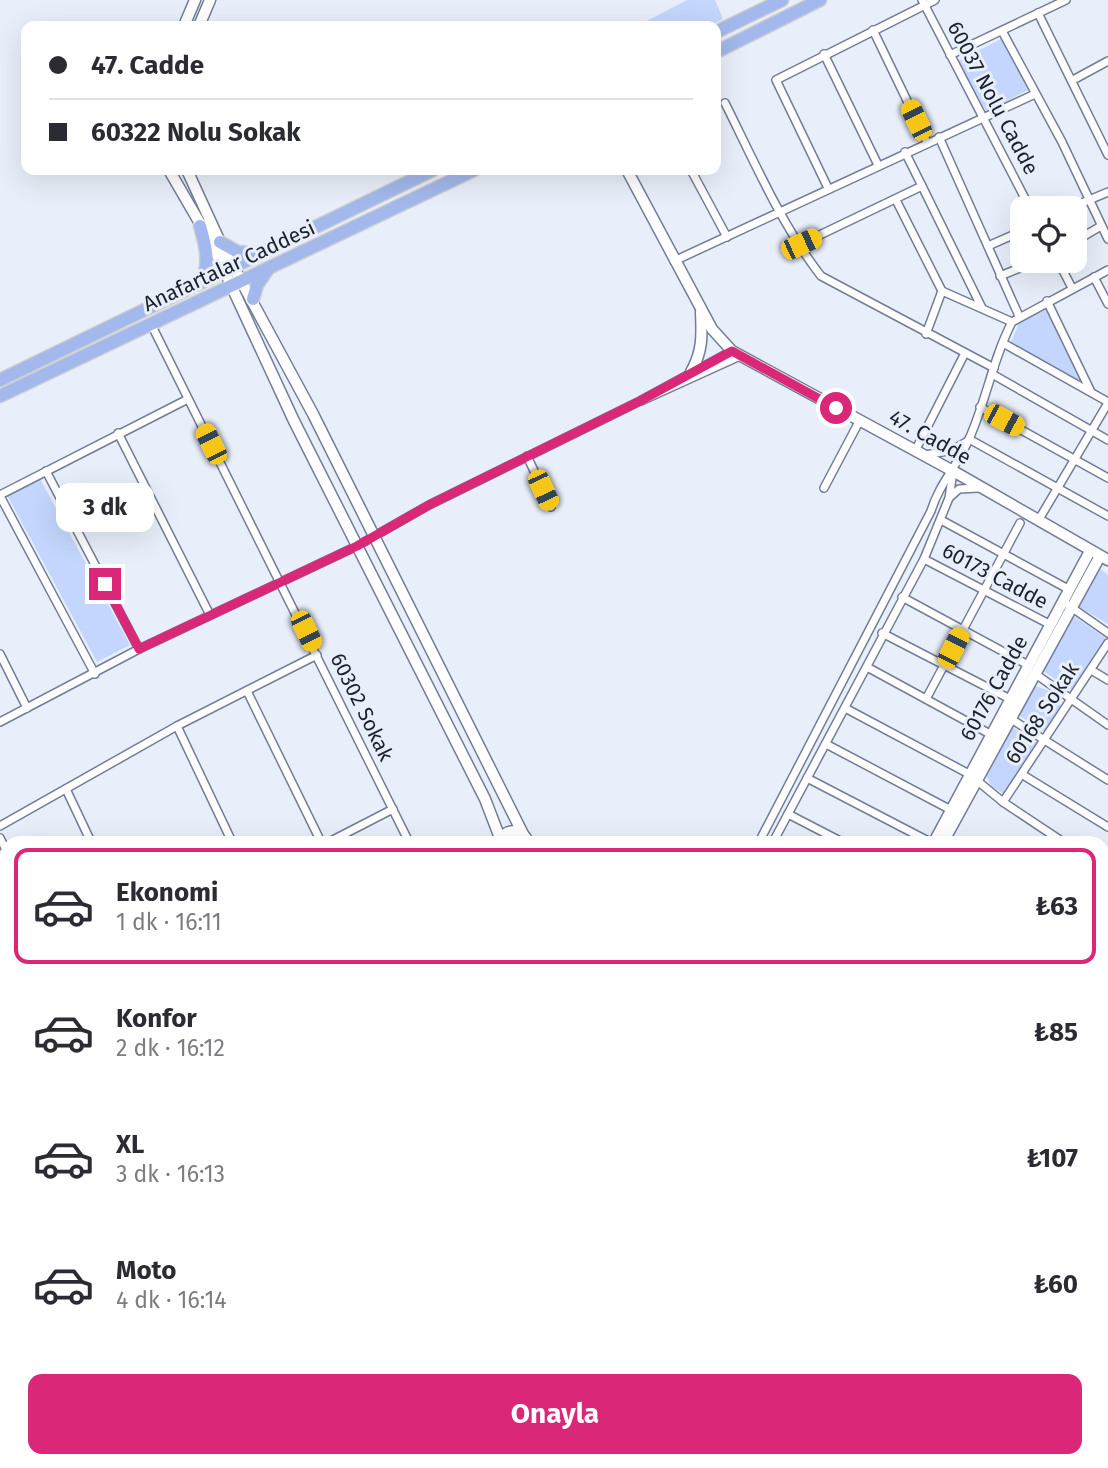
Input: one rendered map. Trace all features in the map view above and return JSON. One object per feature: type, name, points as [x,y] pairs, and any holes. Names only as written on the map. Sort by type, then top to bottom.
[{"type":"main road","points":[[186,21],[195,0]]},
{"type":"main road","points":[[201,21],[209,0]]},
{"type":"main road","points":[[721,30],[782,0]]},
{"type":"main road","points":[[721,50],[820,0]]},
{"type":"main road","points":[[172,175],[200,226],[237,283],[294,421],[485,799],[497,836]]},
{"type":"main road","points":[[189,175],[220,242],[229,269]]},
{"type":"main road","name":"Anafartalar Caddesi","points":[[0,380],[423,175]]},
{"type":"main road","name":"Anafartalar Caddesi","points":[[0,396],[463,175]]},
{"type":"main road","name":"47. Cadde","points":[[629,175],[673,262],[712,329],[736,354],[953,471],[1099,556]]},
{"type":"main road","points":[[200,226],[208,254],[208,266],[202,282]]},
{"type":"main road","points":[[220,242],[238,252],[265,252]]},
{"type":"main road","points":[[253,299],[257,285],[270,267]]},
{"type":"main road","points":[[237,283],[253,299],[524,836]]},
{"type":"main road","points":[[691,372],[700,356],[703,338],[700,309]]},
{"type":"main road","points":[[940,836],[1067,605],[1099,556]]},
{"type":"main road","name":"60176 Cadde","points":[[939,836],[951,810],[973,777],[990,734],[1006,715],[1010,699],[1031,669],[1051,625],[1067,605],[1070,590],[1099,556]]},
{"type":"main road","points":[[506,836],[513,831],[521,836]]},
{"type":"street","points":[[828,188],[776,80],[923,2],[935,0]]},
{"type":"street","points":[[950,55],[1066,0]]},
{"type":"street","name":"60037 Nolu Cadde","points":[[923,2],[1024,196]]},
{"type":"street","points":[[1038,13],[1108,155]]},
{"type":"street","points":[[873,30],[927,142]]},
{"type":"street","points":[[1002,31],[1108,239]]},
{"type":"street","points":[[824,54],[878,165]]},
{"type":"street","points":[[1073,80],[1108,61]]},
{"type":"street","points":[[673,262],[905,152],[1035,94]]},
{"type":"street","points":[[725,103],[780,213],[801,244],[806,257],[821,276],[965,353],[1108,440]]},
{"type":"street","points":[[939,137],[1019,316]]},
{"type":"street","points":[[905,152],[982,309]]},
{"type":"street","points":[[694,175],[727,237]]},
{"type":"street","points":[[801,244],[922,186]]},
{"type":"street","points":[[1089,198],[1108,192]]},
{"type":"street","points":[[896,200],[942,290],[1012,322]]},
{"type":"street","points":[[1087,234],[1101,226]]},
{"type":"street","points":[[988,246],[1010,236]]},
{"type":"street","points":[[762,836],[932,511],[938,488],[953,471],[969,440],[1012,322],[1108,270]]},
{"type":"street","points":[[1000,275],[1010,271]]},
{"type":"street","points":[[1064,273],[1072,288]]},
{"type":"street","points":[[1094,277],[1108,304]]},
{"type":"street","points":[[926,334],[942,290]]},
{"type":"street","points":[[1047,301],[1091,392]]},
{"type":"street","name":"60302 Sokak","points":[[151,324],[282,582],[406,836]]},
{"type":"street","points":[[1003,343],[1108,403],[1038,521]]},
{"type":"street","points":[[918,453],[965,353]]},
{"type":"street","points":[[0,722],[139,649],[357,546],[527,456],[640,401],[691,372],[736,354]]},
{"type":"street","points":[[640,401],[646,401],[736,354]]},
{"type":"street","points":[[95,674],[0,495],[188,399]]},
{"type":"street","points":[[981,407],[1108,478]]},
{"type":"street","points":[[824,488],[860,420]]},
{"type":"street","points":[[118,433],[210,615]]},
{"type":"street","points":[[918,453],[952,450],[969,440]]},
{"type":"street","points":[[969,440],[1108,516]]},
{"type":"street","points":[[527,456],[551,507]]},
{"type":"street","points":[[46,471],[139,649]]},
{"type":"street","points":[[776,836],[867,667],[882,633],[924,559],[949,498],[953,471]]},
{"type":"street","points":[[949,498],[959,489],[979,488]]},
{"type":"street","points":[[941,520],[1070,590]]},
{"type":"street","points":[[926,699],[1020,523]]},
{"type":"street","name":"60173 Cadde","points":[[924,559],[1051,625]]},
{"type":"street","points":[[902,597],[1031,669],[1108,725]]},
{"type":"street","points":[[1067,605],[1108,633]]},
{"type":"street","points":[[882,633],[1010,699]]},
{"type":"street","name":"60168 Sokak","points":[[1003,802],[1108,643]]},
{"type":"street","points":[[0,654],[27,708]]},
{"type":"street","points":[[0,826],[177,726],[317,655]]},
{"type":"street","points":[[867,667],[990,734]]},
{"type":"street","points":[[1091,670],[1108,680]]},
{"type":"street","points":[[247,691],[319,836]]},
{"type":"street","points":[[845,708],[973,777],[1003,802],[1054,836]]},
{"type":"street","points":[[1006,715],[1108,780]]},
{"type":"street","points":[[177,726],[229,836]]},
{"type":"street","points":[[826,744],[951,810]]},
{"type":"street","points":[[1023,775],[1108,827]]},
{"type":"street","points":[[807,778],[922,836]]},
{"type":"street","points":[[66,789],[88,836]]},
{"type":"street","points":[[339,836],[393,809]]},
{"type":"street","points":[[788,814],[831,836]]},
{"type":"shaded area","points":[[687,0],[715,0],[723,19],[719,21],[647,21]]},
{"type":"shaded area","points":[[1003,38],[1028,90],[986,111],[958,61]]},
{"type":"shaded area","points":[[1047,309],[1086,386],[1011,342],[1019,323]]},
{"type":"shaded area","points":[[39,477],[130,645],[97,662],[7,495]]},
{"type":"shaded area","points":[[1098,567],[1108,575],[1108,624],[1076,605]]},
{"type":"shaded area","points":[[1072,615],[1107,639],[1073,691],[1040,669]]},
{"type":"shaded area","points":[[1031,685],[1051,691],[1061,706],[1046,733],[1017,714]]},
{"type":"shaded area","points":[[1012,727],[1038,743],[1004,794],[991,786],[985,772]]},
{"type":"route","points":[[105,584],[139,649],[357,546],[429,505],[640,401],[645,395],[732,351],[836,408]]}]
